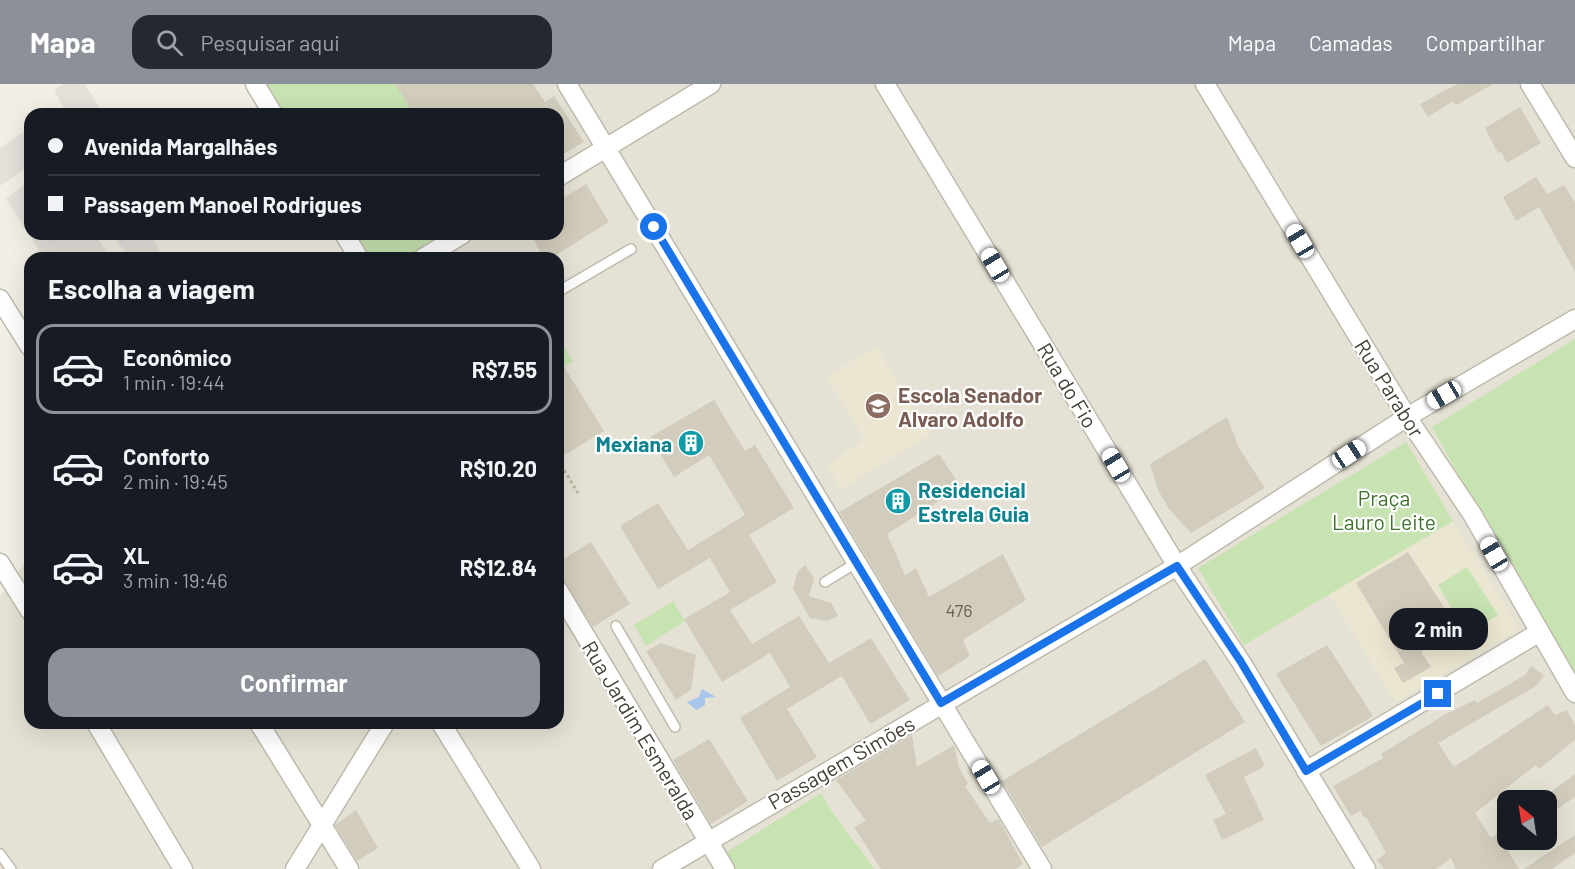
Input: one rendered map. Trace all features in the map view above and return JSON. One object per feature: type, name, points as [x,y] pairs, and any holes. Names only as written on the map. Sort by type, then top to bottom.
[{"type":"street","points":[[255,84],[269,108]]},
{"type":"street","points":[[567,84],[1042,869]]},
{"type":"street","points":[[564,173],[711,84]]},
{"type":"street","name":"Rua do Fio","points":[[885,84],[1177,566],[1241,662],[1366,869]]},
{"type":"street","name":"Rua Parabor","points":[[1205,84],[1407,417],[1472,514],[1575,693]]},
{"type":"street","points":[[1530,84],[1575,158]]},
{"type":"street","points":[[433,252],[453,240]]},
{"type":"street","points":[[0,299],[24,337]]},
{"type":"street","name":"Passagem Simões","points":[[662,869],[707,840],[1177,566],[1407,417],[1575,320]]},
{"type":"street","points":[[0,563],[24,601]]},
{"type":"street","name":"Rua Jardim Esmeralda","points":[[564,600],[725,869]]},
{"type":"street","points":[[1306,771],[1540,632]]},
{"type":"street","points":[[100,729],[183,869]]},
{"type":"street","points":[[263,729],[349,869]]},
{"type":"street","points":[[295,869],[381,729]]},
{"type":"street","points":[[445,729],[531,869]]},
{"type":"lane","points":[[564,288],[630,249]]},
{"type":"lane","points":[[825,582],[856,563]]},
{"type":"lane","points":[[616,626],[675,727]]},
{"type":"lane","points":[[0,854],[11,869]]},
{"type":"path","points":[[564,470],[578,493]]},
{"type":"shaded area","points":[[63,84],[85,84],[100,108],[64,108],[54,90]]},
{"type":"shaded area","points":[[255,84],[1575,84],[1575,869],[0,869],[0,596],[24,564],[24,729],[564,729],[564,252],[355,252],[348,240],[564,240],[564,108],[269,108]]},
{"type":"shaded area","points":[[24,131],[24,169],[0,186],[0,148]]},
{"type":"shaded area","points":[[24,185],[24,227],[6,199]]},
{"type":"shaded area","points":[[32,240],[98,240],[107,252],[40,252]]},
{"type":"shaded area","points":[[116,240],[154,240],[160,251],[159,252],[125,252]]},
{"type":"shaded area","name":"Escola Senador Alvaro Adolfo","points":[[876,346],[930,435],[840,490],[828,465],[864,439],[826,377]]},
{"type":"shaded area","points":[[1453,521],[1520,629],[1395,702],[1329,594]]},
{"type":"green space","points":[[267,84],[396,84],[410,108],[281,108]]},
{"type":"green space","points":[[358,240],[437,240],[418,252],[366,252]]},
{"type":"green space","points":[[1575,339],[1575,677],[1488,529],[1432,427]]},
{"type":"green space","points":[[564,347],[573,361],[564,367]]},
{"type":"green space","name":"Praça Lauro Leite","points":[[1406,442],[1453,521],[1244,645],[1198,568]]},
{"type":"green space","points":[[1467,567],[1498,615],[1467,634],[1438,585]]},
{"type":"green space","points":[[673,601],[685,621],[646,646],[634,625]]},
{"type":"green space","points":[[821,793],[874,869],[729,869],[720,856]]},
{"type":"water","points":[[702,689],[716,697],[705,698],[705,705],[696,710],[687,702],[699,697]]},
{"type":"building","points":[[395,84],[533,84],[545,102],[554,96],[562,108],[410,108]]},
{"type":"building","points":[[1457,84],[1493,84],[1456,105],[1453,101],[1428,117],[1420,104]]},
{"type":"building","points":[[1520,107],[1541,143],[1507,163],[1501,152],[1498,153],[1485,128]]},
{"type":"building","points":[[564,111],[584,142],[564,154]]},
{"type":"building","points":[[1536,177],[1547,194],[1564,185],[1575,202],[1575,272],[1539,207],[1516,221],[1503,197]]},
{"type":"building","points":[[586,184],[609,222],[561,252],[540,252],[534,240],[564,240],[564,198]]},
{"type":"building","points":[[564,367],[604,431],[564,455]]},
{"type":"building","points":[[714,400],[745,451],[755,445],[794,508],[749,535],[777,582],[730,610],[752,644],[799,616],[829,663],[871,638],[910,700],[870,724],[842,676],[787,709],[817,757],[777,781],[740,718],[790,687],[770,653],[722,682],[684,619],[730,592],[710,558],[658,589],[620,526],[658,503],[688,550],[745,515],[709,455],[674,477],[650,437]]},
{"type":"building","points":[[1227,417],[1239,448],[1265,488],[1191,533],[1169,509],[1158,490],[1150,464]]},
{"type":"building","points":[[939,454],[961,487],[887,534],[905,575],[916,568],[929,597],[1003,554],[1026,600],[963,640],[970,656],[938,676],[839,512]]},
{"type":"building","points":[[591,542],[630,604],[593,627],[564,582],[564,558]]},
{"type":"building","points":[[1408,552],[1459,630],[1421,652],[1431,667],[1403,683],[1394,668],[1404,663],[1356,583]]},
{"type":"building","points":[[805,565],[814,578],[809,596],[831,603],[838,616],[827,621],[810,618],[793,589],[797,573]]},
{"type":"building","points":[[661,643],[696,655],[691,690],[676,700],[646,651]]},
{"type":"building","points":[[1327,645],[1373,716],[1321,746],[1276,674]]},
{"type":"building","points":[[1205,659],[1245,722],[1042,847],[1002,781]]},
{"type":"building","points":[[1531,666],[1544,675],[1536,686],[1438,743],[1454,767],[1548,705],[1555,715],[1567,710],[1575,725],[1575,740],[1539,769],[1536,765],[1504,790],[1497,790],[1497,796],[1475,813],[1491,838],[1497,834],[1497,850],[1507,850],[1519,869],[1456,869],[1451,858],[1436,869],[1384,869],[1377,860],[1386,853],[1366,817],[1363,817],[1361,810],[1351,816],[1333,786],[1383,758],[1381,754],[1444,715],[1475,700],[1477,703],[1525,675]]},
{"type":"building","points":[[912,735],[917,767],[954,745],[959,767],[968,784],[965,786],[990,823],[999,819],[1023,864],[1015,869],[881,869],[854,827],[866,821],[836,780]]},
{"type":"building","points":[[709,739],[748,801],[711,824],[673,760]]},
{"type":"building","points":[[1256,748],[1265,766],[1244,777],[1264,820],[1222,840],[1213,820],[1226,814],[1205,775]]},
{"type":"building","points":[[1575,774],[1575,797],[1557,809],[1557,790],[1553,790]]},
{"type":"building","points":[[356,810],[378,848],[357,861],[335,825]]},
{"type":"building","points":[[1575,835],[1575,853],[1552,869],[1524,869],[1552,850],[1557,850],[1557,847]]},
{"type":"place","name":"Escola Senador Alvaro Adolfo","points":[[878,406]]},
{"type":"place","name":"Mexiana","points":[[691,443]]},
{"type":"place","name":"Residencial Estrela Guia","points":[[898,501]]},
{"type":"route","points":[[654,227],[941,703],[1177,566],[1241,662],[1306,771],[1438,694]]}]
